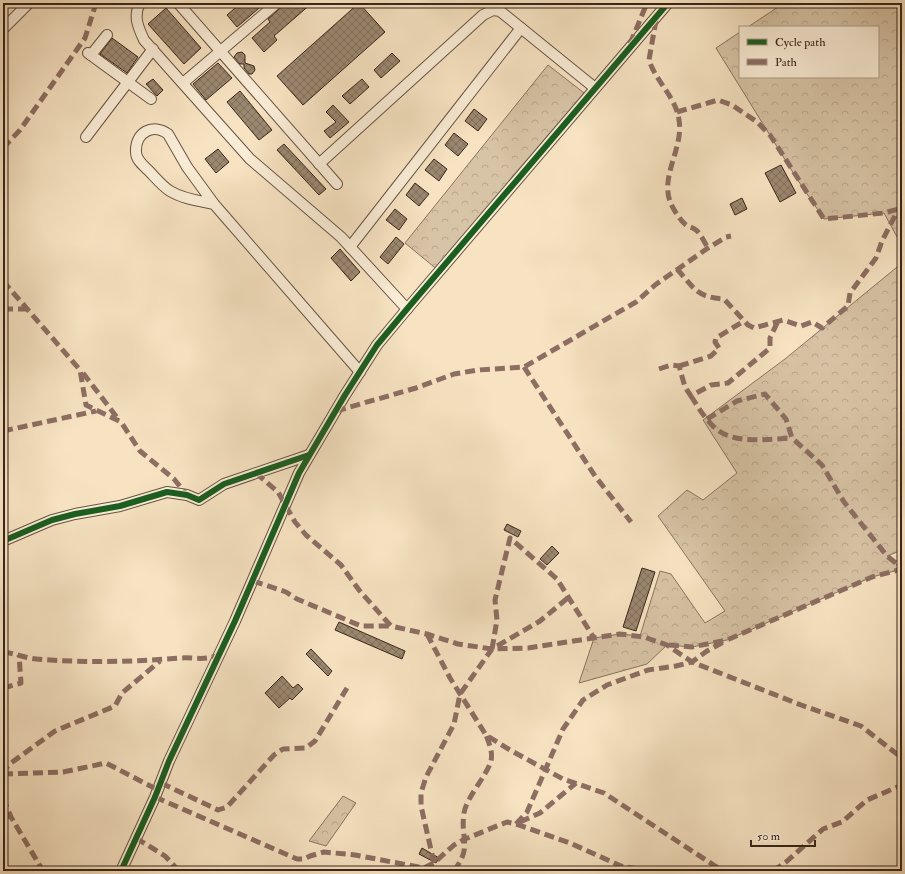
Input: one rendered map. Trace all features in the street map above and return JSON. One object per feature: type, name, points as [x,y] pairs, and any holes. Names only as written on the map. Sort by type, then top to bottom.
[{"type":"street","points":[[3,29],[29,3]]},
{"type":"street","points":[[140,3],[136,16],[138,27],[144,40],[250,158],[305,204],[350,247],[406,309]]},
{"type":"street","points":[[178,3],[337,184]]},
{"type":"street","points":[[183,83],[277,3]]},
{"type":"street","points":[[121,871],[155,797],[168,761],[235,621],[299,473],[377,345],[406,309],[668,3]]},
{"type":"street","points":[[319,164],[484,15],[493,10],[500,11],[595,88]]},
{"type":"street","points":[[350,247],[521,28]]},
{"type":"street","points":[[107,35],[89,54],[151,99]]},
{"type":"street","points":[[86,137],[153,49]]},
{"type":"street","points":[[214,204],[182,196],[169,190],[139,161],[136,153],[137,143],[141,135],[151,129],[162,129],[168,134],[187,167],[214,204],[360,372]]},
{"type":"street","points":[[3,541],[52,520],[75,514],[120,506],[167,492],[187,495],[199,500],[224,484],[309,455]]},
{"type":"green space","points":[[784,3],[902,3],[902,246],[884,213],[824,219],[797,179],[716,48],[739,33],[739,78],[879,78],[879,26],[750,26]]},
{"type":"green space","points":[[548,65],[588,96],[439,271],[405,243]]},
{"type":"green space","points":[[902,263],[902,550],[887,556],[902,569],[872,577],[727,640],[692,647],[667,645],[647,664],[579,683],[594,638],[620,634],[640,636],[660,571],[671,574],[705,623],[725,611],[658,516],[687,490],[703,500],[737,473],[703,420],[785,359]]},
{"type":"green space","points":[[343,796],[356,803],[326,846],[309,841]]},
{"type":"building","points":[[241,3],[265,3],[237,27],[227,15]]},
{"type":"building","points":[[286,3],[312,3],[274,36],[277,40],[264,52],[252,38],[270,22],[268,19]]},
{"type":"building","points":[[359,3],[385,32],[303,105],[277,76]]},
{"type":"building","points":[[166,8],[201,48],[184,64],[148,24]]},
{"type":"building","points":[[112,38],[138,57],[127,73],[100,54]]},
{"type":"building","points":[[242,52],[245,55],[245,63],[254,66],[255,70],[252,74],[249,74],[244,68],[244,64],[240,64],[234,57],[237,53]]},
{"type":"building","points":[[392,53],[400,61],[381,78],[374,70]]},
{"type":"building","points":[[218,63],[232,78],[206,100],[193,84]]},
{"type":"building","points":[[153,79],[163,90],[157,96],[146,84]]},
{"type":"building","points":[[362,79],[369,87],[350,104],[342,96]]},
{"type":"building","points":[[240,91],[272,130],[259,140],[227,102]]},
{"type":"building","points":[[333,105],[349,122],[330,138],[324,131],[336,122],[326,112]]},
{"type":"building","points":[[474,109],[487,119],[478,131],[465,121]]},
{"type":"building","points":[[454,133],[468,144],[458,156],[445,145]]},
{"type":"building","points":[[284,144],[326,189],[319,195],[277,150]]},
{"type":"building","points":[[218,149],[229,162],[216,173],[205,159]]},
{"type":"building","points":[[434,159],[447,169],[439,181],[425,170]]},
{"type":"building","points":[[781,165],[796,193],[780,202],[765,173]]},
{"type":"building","points":[[415,183],[429,194],[419,206],[406,195]]},
{"type":"building","points":[[742,198],[747,209],[735,215],[730,204]]},
{"type":"building","points":[[395,209],[407,219],[399,230],[386,220]]},
{"type":"building","points":[[396,237],[404,244],[388,264],[380,257]]},
{"type":"building","points":[[340,249],[360,272],[351,281],[331,258]]},
{"type":"building","points":[[507,524],[521,531],[518,537],[504,530]]},
{"type":"building","points":[[552,546],[559,553],[547,565],[540,559]]},
{"type":"building","points":[[642,568],[655,572],[636,631],[623,627]]},
{"type":"building","points":[[339,622],[405,651],[402,659],[335,630]]},
{"type":"building","points":[[311,649],[332,671],[328,676],[306,654]]},
{"type":"building","points":[[282,676],[293,688],[298,684],[303,689],[292,700],[290,698],[279,708],[265,693]]},
{"type":"building","points":[[422,848],[439,858],[436,863],[419,854]]},
{"type":"marked path","points":[[3,148],[20,130],[85,38],[96,3]]},
{"type":"marked path","points":[[630,44],[647,3]]},
{"type":"marked path","points":[[656,20],[649,60],[652,68],[674,104],[679,120],[680,131],[668,183],[668,194],[675,212],[686,225],[698,232],[708,248]]},
{"type":"marked path","points":[[677,112],[718,100],[732,105],[757,122],[770,135],[824,219],[884,213],[902,208]]},
{"type":"marked path","points":[[677,269],[697,291],[707,296],[724,299],[748,325],[754,328],[783,320],[801,326],[812,322],[822,328],[848,306],[850,293],[876,258],[882,241],[899,208]]},
{"type":"marked path","points":[[336,411],[416,388],[454,374],[478,370],[524,367],[636,302],[655,285],[708,248],[726,237],[731,236]]},
{"type":"marked path","points":[[3,281],[80,370],[86,405],[121,422],[140,451],[174,479],[187,495]]},
{"type":"marked path","points":[[3,309],[28,309]]},
{"type":"marked path","points":[[679,366],[711,356],[719,348],[715,342],[716,338],[744,321]]},
{"type":"marked path","points":[[659,369],[671,365],[679,366],[685,387],[691,396],[711,385],[728,383],[770,348],[770,338],[778,321]]},
{"type":"marked path","points":[[524,367],[595,476],[631,522]]},
{"type":"marked path","points":[[83,373],[119,420]]},
{"type":"marked path","points":[[707,419],[737,401],[765,394],[786,419],[792,438],[822,465],[844,502],[887,556],[902,568]]},
{"type":"marked path","points":[[691,396],[708,421],[715,428],[732,437],[752,440],[792,438]]},
{"type":"marked path","points":[[3,431],[96,411]]},
{"type":"marked path","points":[[256,473],[278,492],[295,522],[306,535],[341,565],[359,590],[391,626],[427,634],[458,644],[492,649],[528,648],[620,634],[644,637],[667,645],[692,662],[801,705],[861,726],[902,758]]},
{"type":"marked path","points":[[492,649],[497,620],[495,600],[510,538],[557,579],[594,638]]},
{"type":"marked path","points":[[669,645],[692,647],[727,640],[872,577],[902,569]]},
{"type":"marked path","points":[[253,581],[286,592],[297,599],[361,626],[391,626]]},
{"type":"marked path","points":[[434,863],[421,806],[421,793],[426,777],[454,724],[460,694],[492,649],[540,621],[569,597]]},
{"type":"marked path","points":[[427,634],[450,678],[486,735],[563,779],[604,793],[721,870]]},
{"type":"marked path","points":[[516,824],[527,812],[563,729],[583,700],[607,685],[648,670],[692,662],[707,651],[727,640]]},
{"type":"marked path","points":[[3,652],[36,659],[90,661],[203,658],[219,655]]},
{"type":"marked path","points":[[3,688],[21,683],[19,655]]},
{"type":"marked path","points":[[5,775],[6,768],[11,763],[55,731],[115,706],[122,693],[160,661]]},
{"type":"marked path","points":[[161,783],[218,810],[227,807],[274,755],[283,749],[306,748],[315,741],[347,688]]},
{"type":"marked path","points":[[454,871],[463,855],[465,842],[463,822],[468,801],[485,774],[491,761],[491,751],[486,735]]},
{"type":"marked path","points":[[3,774],[63,772],[106,763],[158,790]]},
{"type":"marked path","points":[[520,822],[540,813],[576,783]]},
{"type":"marked path","points":[[773,871],[786,862],[823,829],[842,822],[867,800],[902,785]]},
{"type":"marked path","points":[[155,797],[297,859],[304,859],[324,852],[355,855],[424,868],[434,863],[454,845],[507,822],[570,843],[621,866],[644,870],[719,869]]},
{"type":"marked path","points":[[3,798],[11,817],[43,871]]},
{"type":"marked path","points":[[3,820],[10,815]]},
{"type":"marked path","points":[[136,838],[165,856],[179,871]]},
{"type":"cycle path","points":[[121,871],[155,797],[169,761],[235,621],[299,473],[345,395],[377,345],[668,3]]},
{"type":"cycle path","points":[[3,541],[52,520],[75,514],[120,506],[167,492],[187,495],[199,500],[224,484],[309,455]]}]
